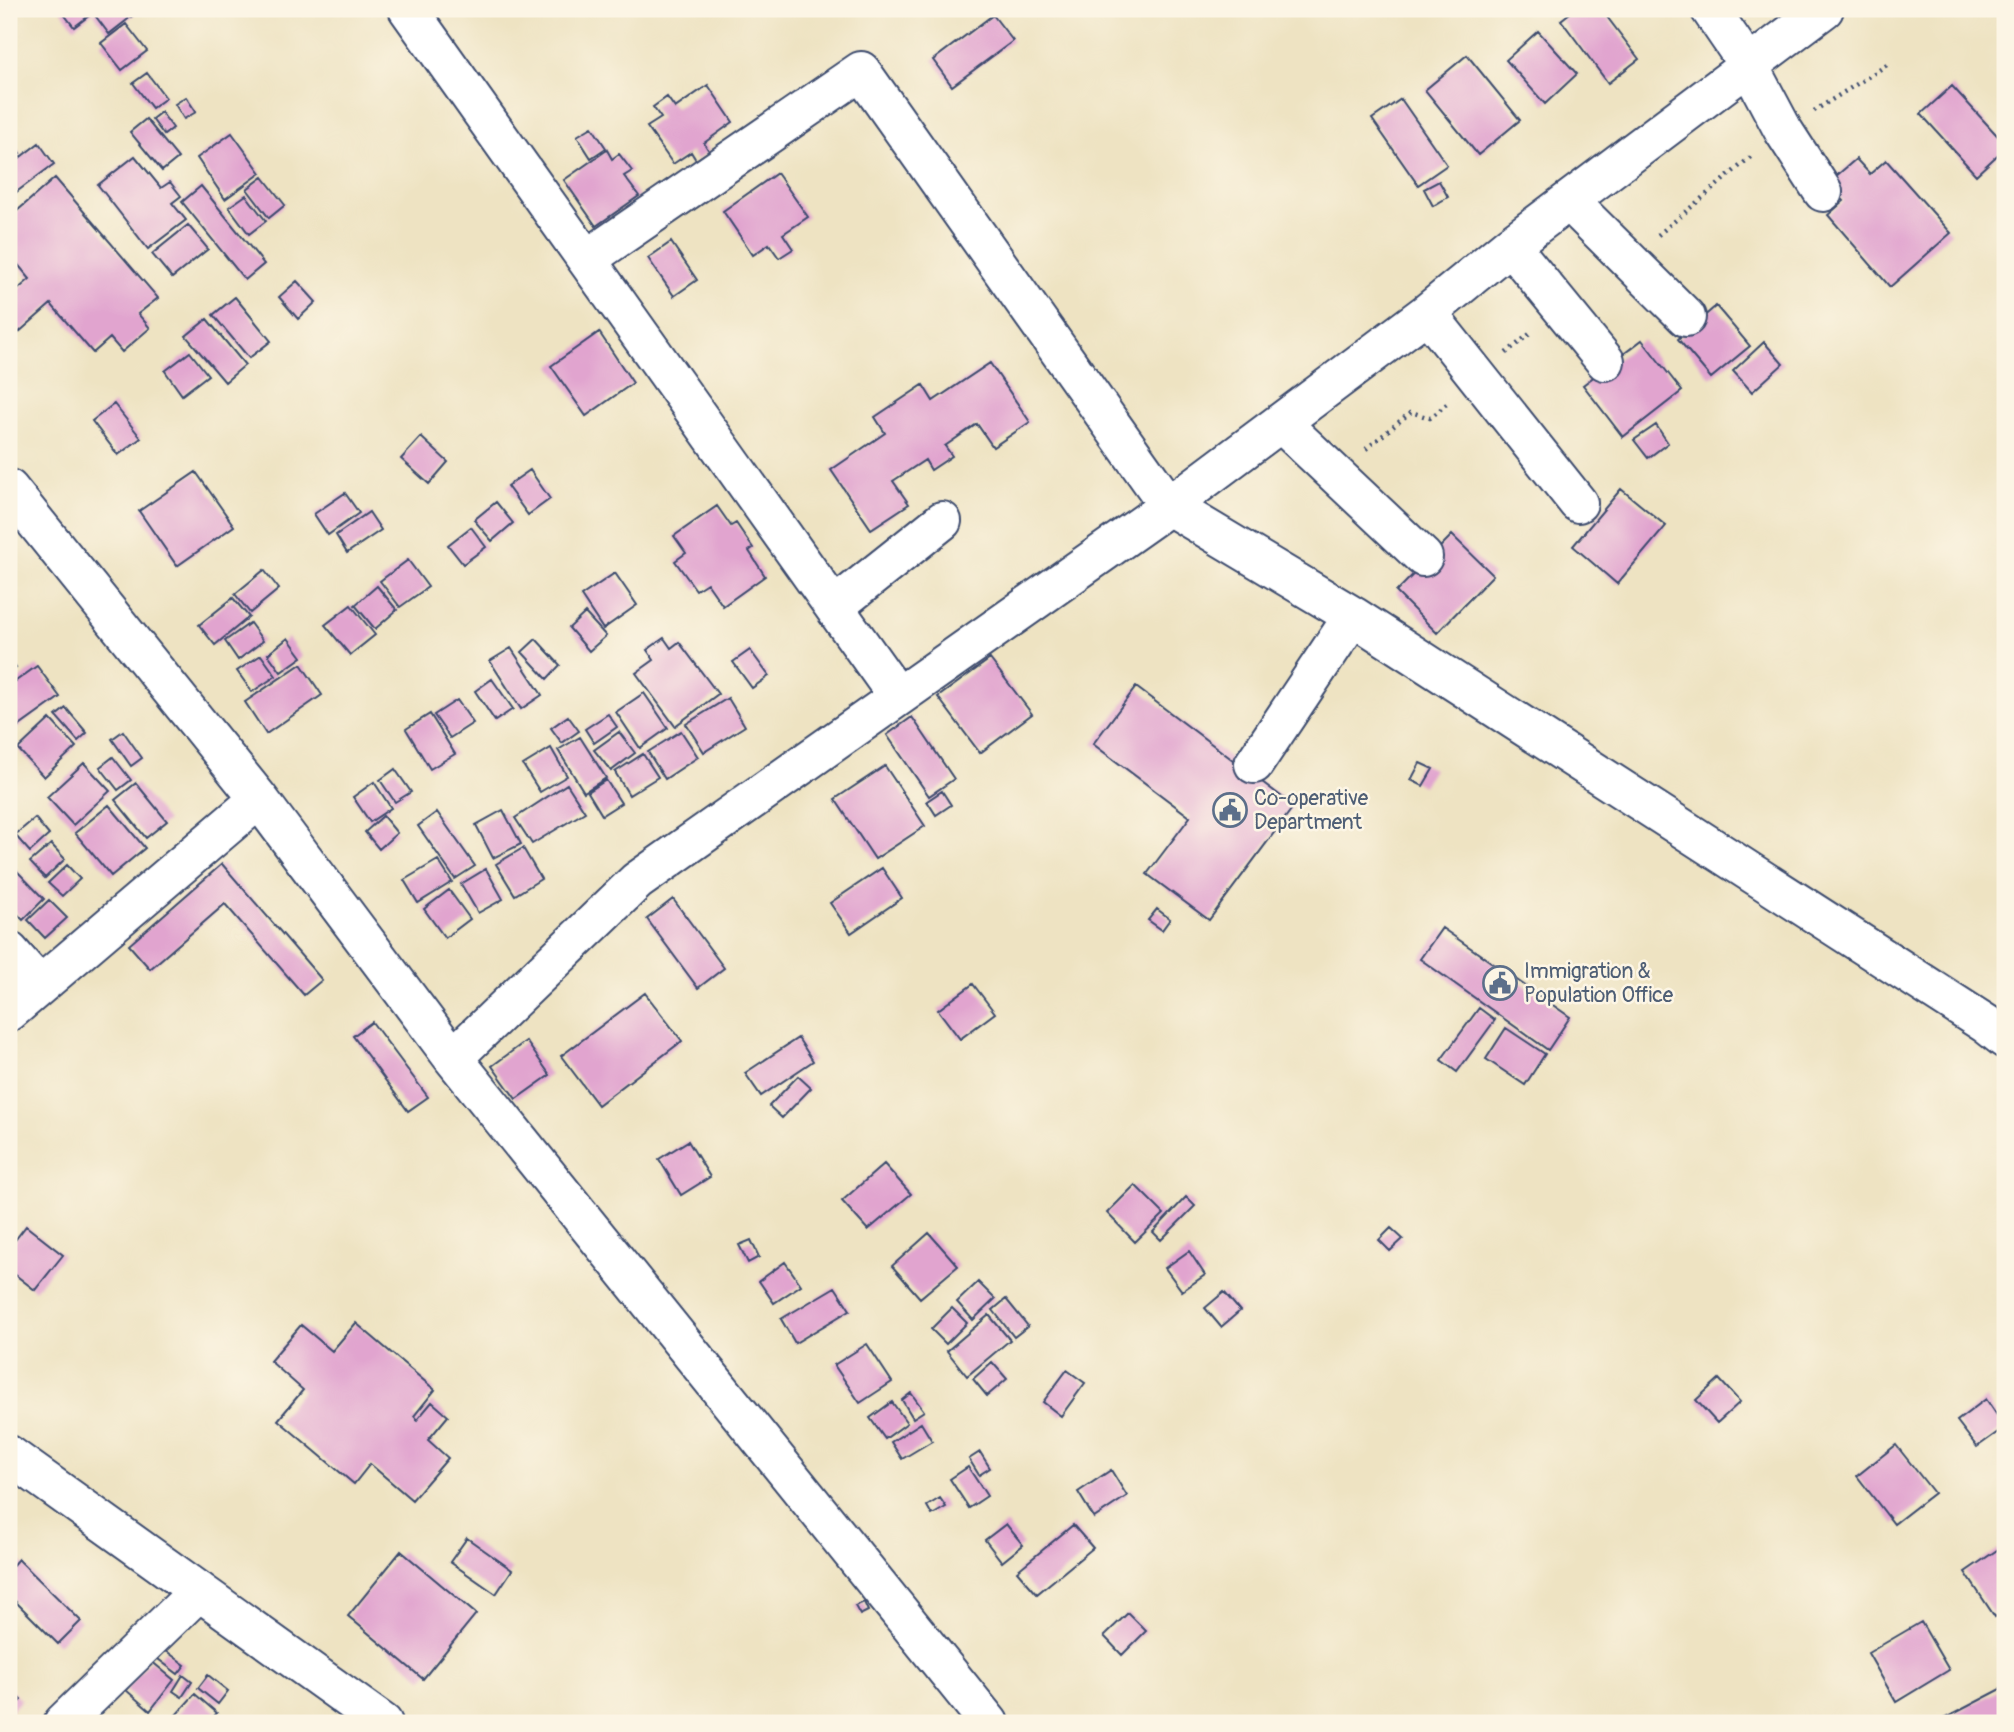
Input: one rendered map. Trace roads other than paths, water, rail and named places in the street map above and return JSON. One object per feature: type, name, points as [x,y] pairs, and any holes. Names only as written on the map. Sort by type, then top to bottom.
[{"type":"street","points":[[408,9],[898,697]]},
{"type":"street","points":[[1710,9],[1749,66],[1783,130],[1823,192]]},
{"type":"street","points":[[453,1058],[637,881],[1169,506],[1427,313],[1510,245],[1824,9]]},
{"type":"street","points":[[587,259],[861,71],[1169,506],[1353,616],[1974,1017],[2005,1040]]},
{"type":"street","points":[[1569,201],[1686,317]]},
{"type":"street","points":[[1510,245],[1605,361]]},
{"type":"street","points":[[1427,313],[1578,503]]},
{"type":"street","points":[[1281,423],[1423,557]]},
{"type":"street","points":[[9,489],[259,799],[453,1058],[989,1723]]},
{"type":"street","points":[[834,607],[942,522]]},
{"type":"street","points":[[1254,764],[1353,616]]},
{"type":"street","points":[[9,1012],[259,799]]},
{"type":"street","points":[[9,951],[39,985]]},
{"type":"street","points":[[9,1455],[383,1723]]},
{"type":"street","points":[[63,1723],[198,1591]]},
{"type":"place","name":"Co-operative Department","points":[[1230,810]]},
{"type":"place","name":"Immigration & Population Office","points":[[1500,983]]}]
